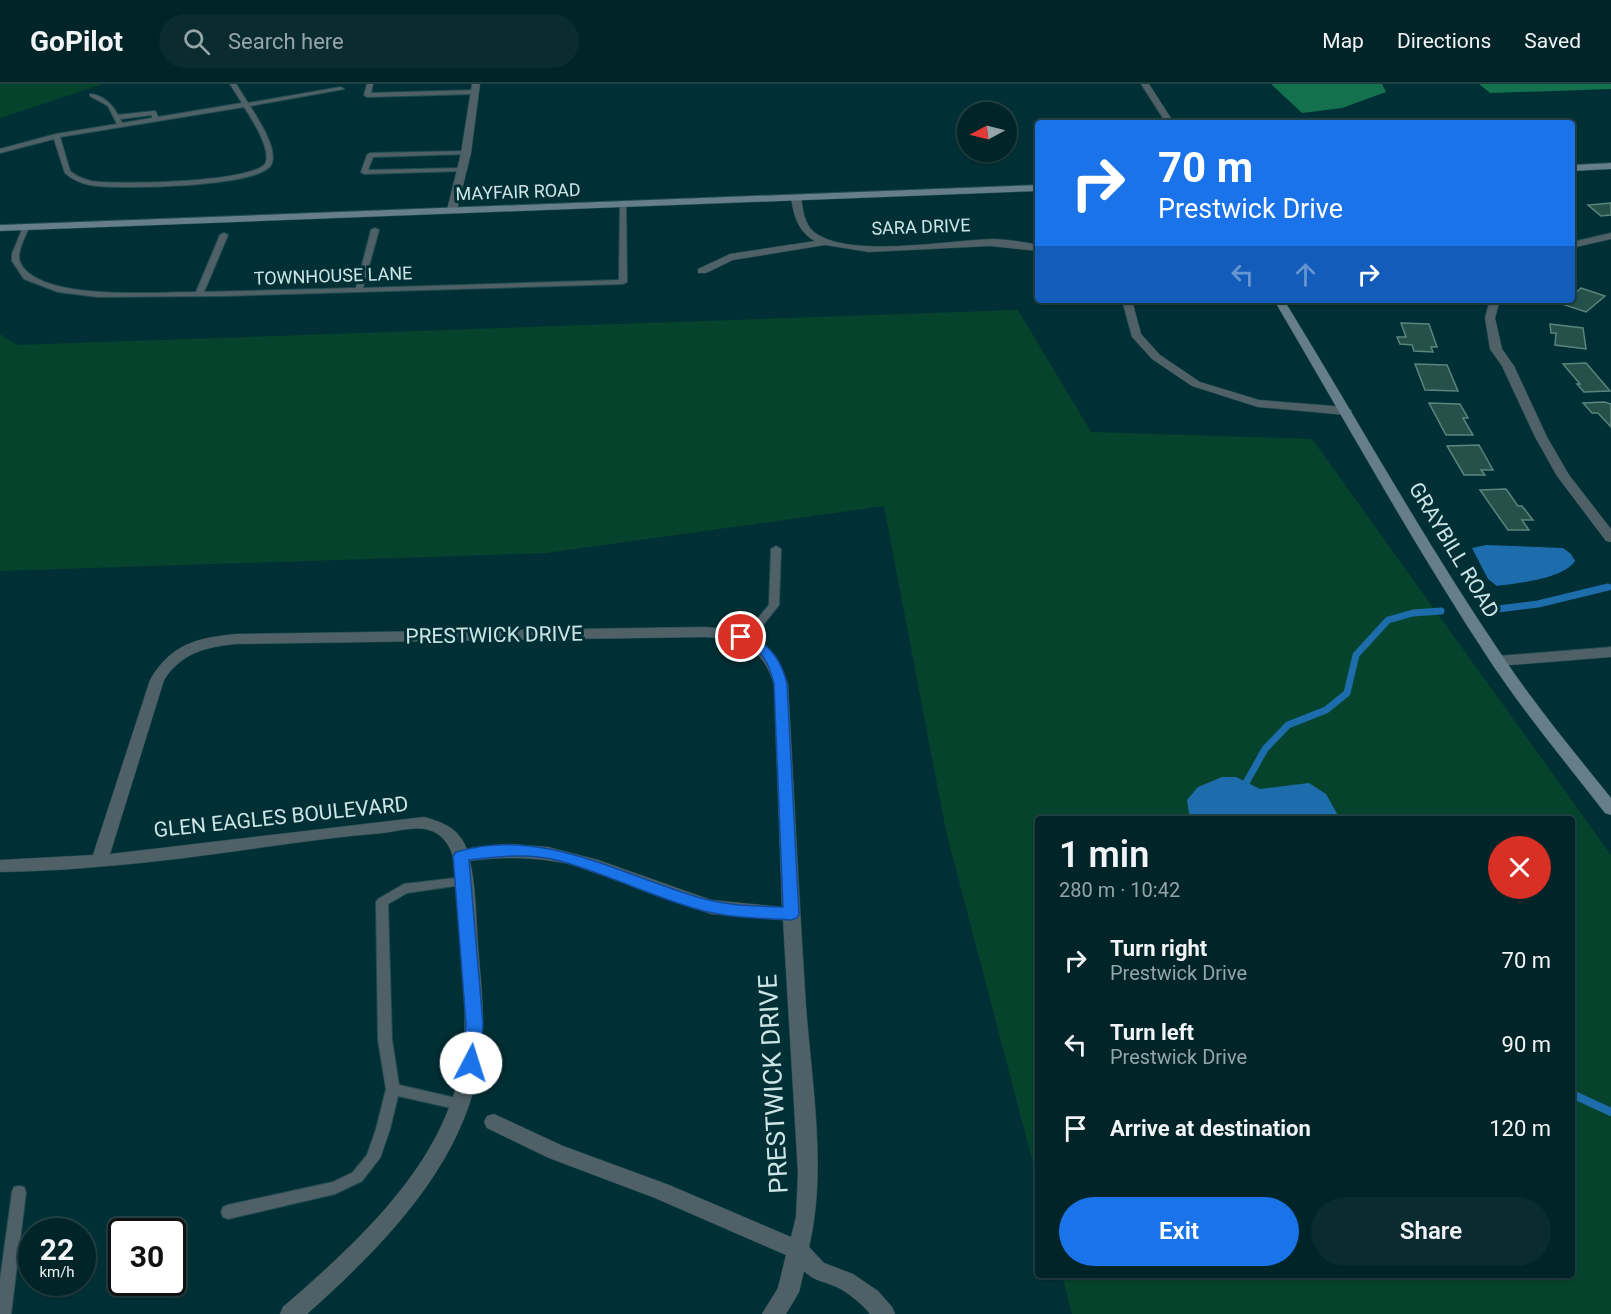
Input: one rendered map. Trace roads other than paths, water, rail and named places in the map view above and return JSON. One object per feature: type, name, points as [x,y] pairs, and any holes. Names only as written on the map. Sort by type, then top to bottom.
[{"type":"street","points":[[1145,84],[1168,120]]},
{"type":"street","points":[[452,210],[462,169],[476,88]]},
{"type":"street","points":[[1575,168],[1611,166]]},
{"type":"street","name":"MAYFAIR ROAD","points":[[0,228],[1035,188]]},
{"type":"street","name":"SARA DRIVE","points":[[796,198],[801,221],[812,235],[828,242],[894,250],[985,242],[1035,247]]},
{"type":"street","points":[[1575,244],[1611,236]]},
{"type":"street","points":[[702,271],[730,257],[828,242]]},
{"type":"street","points":[[1128,303],[1136,335],[1156,357],[1196,384],[1258,403],[1346,411]]},
{"type":"street","name":"GRAYBILL ROAD","points":[[1281,303],[1433,559],[1498,661],[1532,709],[1611,809]]},
{"type":"street","points":[[1494,303],[1490,318],[1496,349],[1508,366],[1541,437],[1563,476],[1611,538]]},
{"type":"street","name":"PRESTWICK DRIVE","points":[[99,860],[157,680],[164,667],[175,655],[193,646],[236,639],[705,632],[722,632],[757,644],[768,654],[777,668],[780,684],[791,914],[808,1173],[806,1217],[788,1292],[773,1314]]},
{"type":"street","points":[[1498,661],[1611,652]]},
{"type":"street","name":"GLEN EAGLES BOULEVARD","points":[[0,866],[42,866],[424,824],[444,828],[454,837],[461,856],[464,881],[474,1024],[471,1063],[460,1104],[444,1141],[417,1183],[361,1247],[291,1314]]},
{"type":"street","points":[[461,856],[493,851],[525,851],[560,855],[700,904],[730,911],[791,914]]},
{"type":"street","points":[[494,1122],[556,1152],[662,1191],[798,1250],[817,1270],[846,1281],[870,1298],[884,1314]]},
{"type":"lane","points":[[56,136],[67,172],[81,181],[107,185],[220,180],[252,174],[264,170],[270,155],[246,105],[233,84]]},
{"type":"lane","points":[[370,84],[367,95],[414,94],[476,88]]},
{"type":"lane","points":[[414,94],[417,84]]},
{"type":"lane","points":[[0,151],[56,136],[341,89]]},
{"type":"lane","points":[[92,95],[110,105],[120,126]]},
{"type":"lane","points":[[117,117],[154,113],[156,120]]},
{"type":"lane","points":[[462,169],[364,172],[370,155],[465,153]]},
{"type":"lane","name":"TOWNHOUSE LANE","points":[[26,227],[16,254],[16,261],[27,277],[40,284],[61,290],[98,296],[622,282],[623,205]]},
{"type":"lane","points":[[359,290],[375,230]]},
{"type":"lane","points":[[199,294],[224,235]]},
{"type":"lane","points":[[746,639],[774,605],[776,549]]},
{"type":"lane","points":[[228,1212],[334,1188],[357,1177],[373,1158],[393,1089],[385,1040],[382,902],[404,889],[464,881]]},
{"type":"lane","points":[[393,1089],[460,1104]]},
{"type":"lane","points":[[3,1314],[19,1192]]},
{"type":"water","points":[[1486,545],[1563,548],[1571,554],[1575,561],[1561,572],[1551,576],[1497,586],[1488,579],[1472,548]]},
{"type":"water","points":[[1222,777],[1236,777],[1260,789],[1309,783],[1326,794],[1338,816],[1190,816],[1187,800],[1198,787]]},
{"type":"waterway","points":[[1498,609],[1538,604],[1608,587]]},
{"type":"waterway","points":[[1242,790],[1265,749],[1288,725],[1326,710],[1347,693],[1356,655],[1388,620],[1413,613],[1441,611]]},
{"type":"waterway","points":[[1575,1095],[1611,1112]]}]
